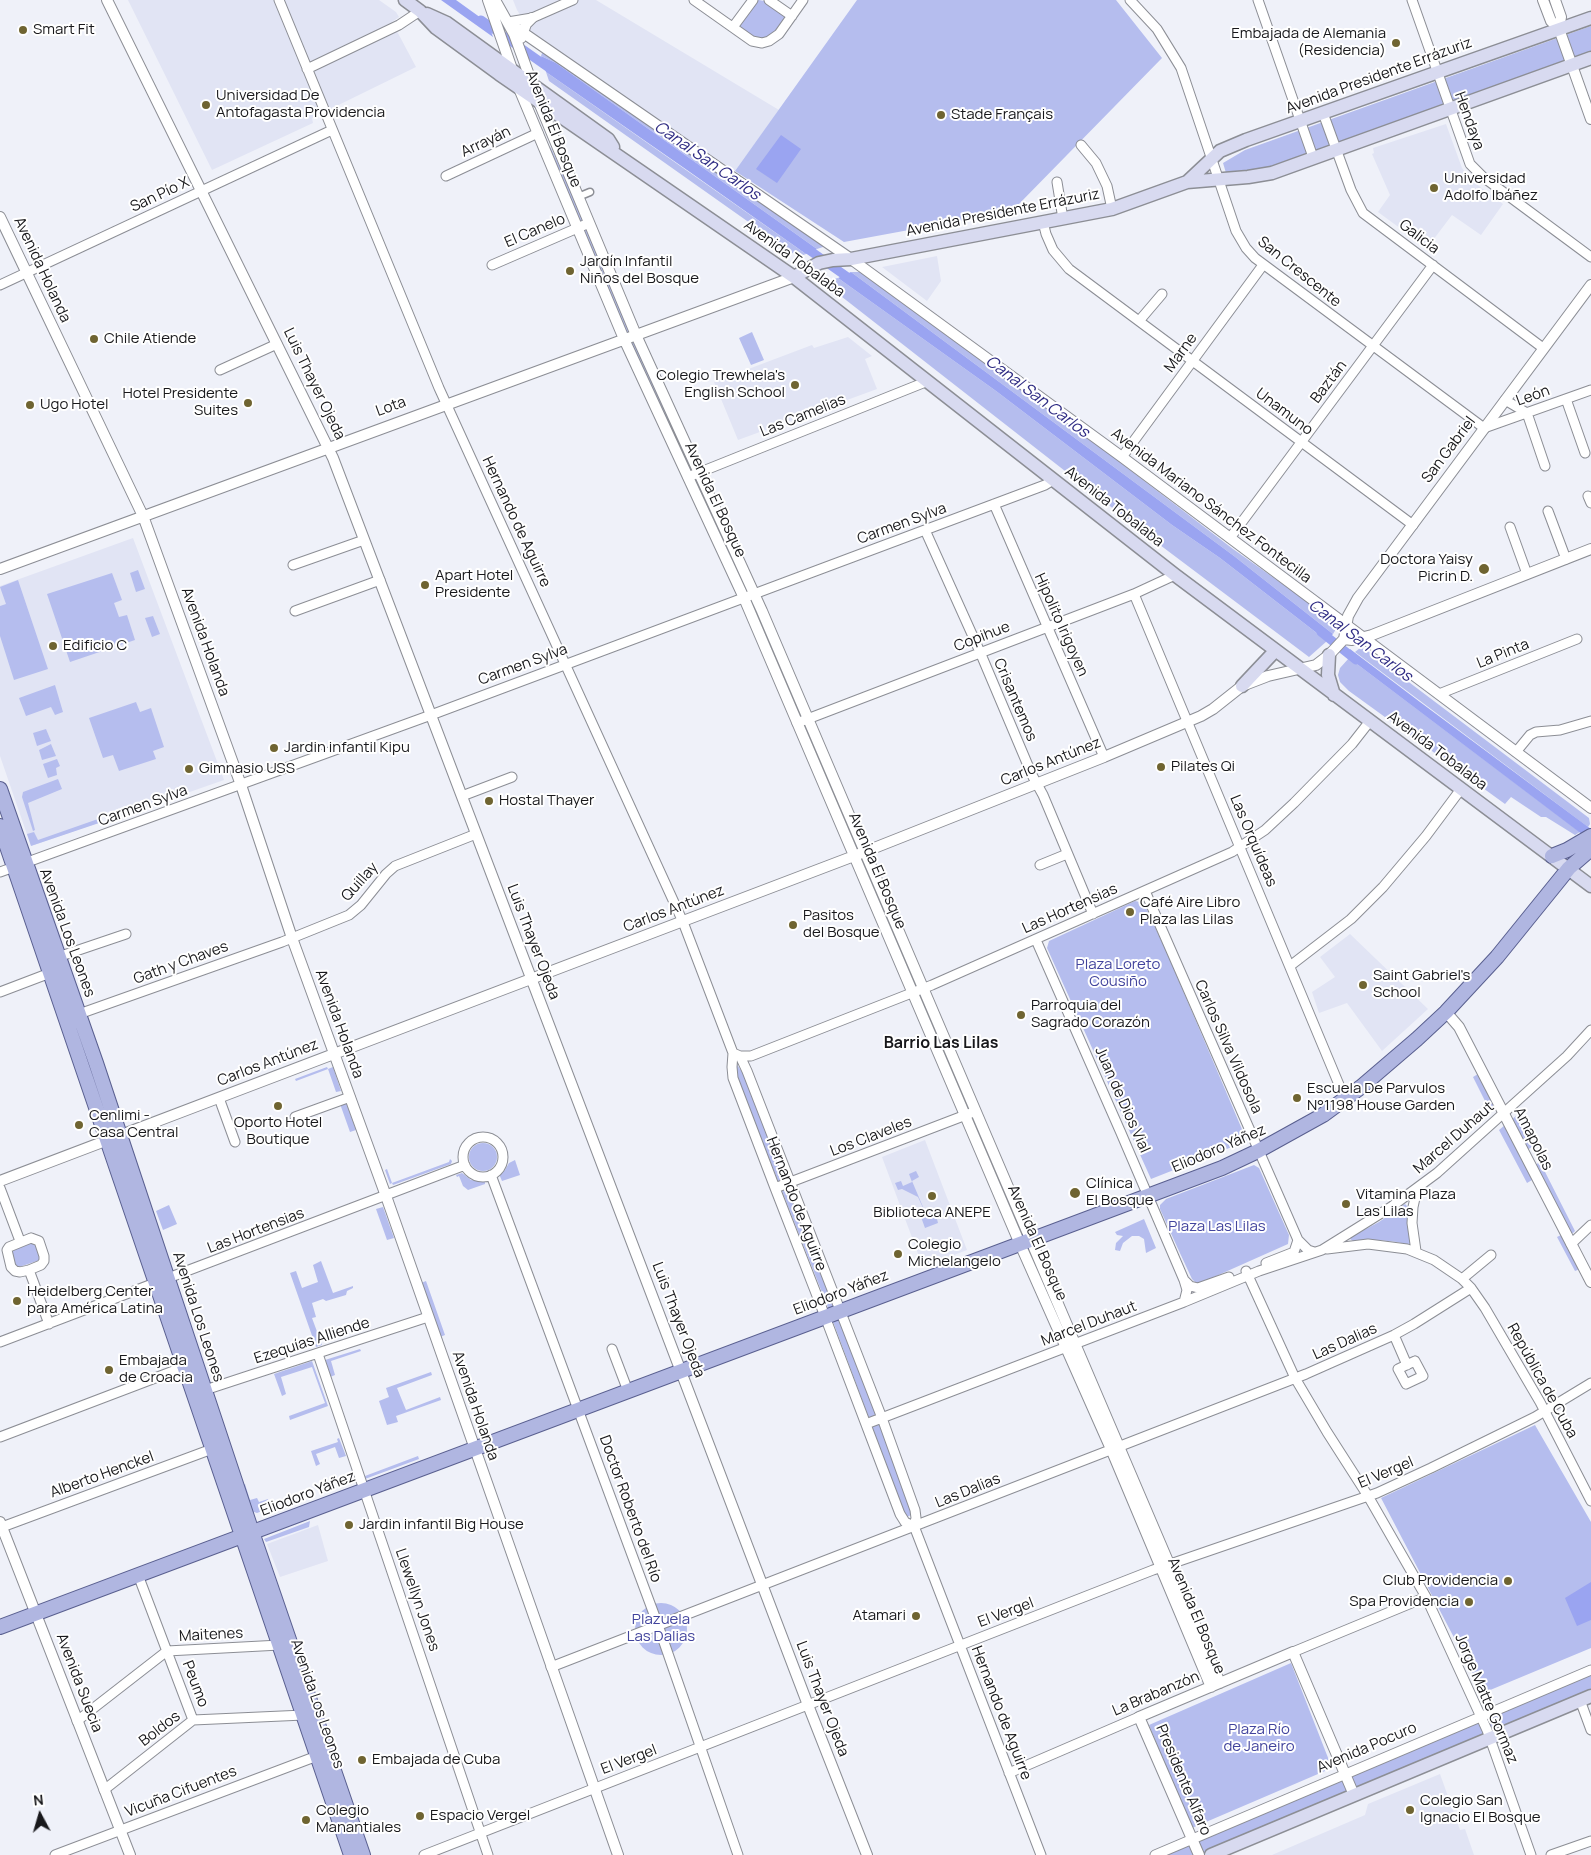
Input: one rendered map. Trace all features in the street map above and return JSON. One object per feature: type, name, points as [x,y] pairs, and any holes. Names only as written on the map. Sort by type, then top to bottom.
[{"type":"main road","name":"Avenida Tobalaba","points":[[405,0],[420,11],[436,28],[519,88],[597,142],[618,154],[794,277],[928,380],[1175,576],[1591,886]]},
{"type":"main road","name":"Avenida Tobalaba","points":[[420,11],[447,23],[511,66],[532,85],[608,139],[618,154]]},
{"type":"main road","name":"Avenida Presidente Errázuriz","points":[[1187,182],[1220,151],[1229,147],[1591,18]]},
{"type":"main road","name":"Avenida Presidente Errázuriz","points":[[834,263],[1112,209],[1187,182],[1272,173],[1591,58]]},
{"type":"main road","name":"Lota","points":[[794,277],[834,263]]},
{"type":"main road","points":[[1334,695],[1328,675],[1338,646]]},
{"type":"main road","points":[[1242,686],[1275,651]]},
{"type":"main road","name":"Avenida Los Leones","points":[[0,789],[19,865],[50,973],[114,1137]]},
{"type":"main road","name":"Avenida Los Leones","points":[[0,826],[19,865],[58,957],[79,1014],[114,1137],[162,1281],[205,1390],[280,1645],[351,1855]]},
{"type":"main road","points":[[1552,856],[1588,842]]},
{"type":"main road","name":"Eliodoro Yáñez","points":[[0,1627],[1148,1196],[1258,1152],[1295,1132],[1345,1099],[1386,1067],[1446,1012],[1497,957],[1588,842]]},
{"type":"main road","name":"Avenida Los Leones","points":[[162,1281],[184,1367],[212,1449],[247,1534],[363,1855]]},
{"type":"main road","points":[[1211,1855],[1585,1698]]},
{"type":"street","name":"Luis Thayer Ojeda","points":[[107,0],[329,448],[808,1705],[867,1855]]},
{"type":"street","name":"Hernando de Aguirre","points":[[279,0],[447,404],[683,922],[736,1054],[747,1070],[882,1418],[915,1510],[914,1526],[1041,1855]]},
{"type":"street","points":[[491,3],[508,22],[532,18],[573,0]]},
{"type":"street","points":[[694,0],[752,41],[762,43],[769,41],[779,34],[803,0]]},
{"type":"street","points":[[733,28],[753,0]]},
{"type":"street","points":[[769,0],[792,16]]},
{"type":"street","name":"San Crescente","points":[[1130,0],[1157,30],[1181,68],[1240,240],[1250,253],[1263,265],[1484,428]]},
{"type":"street","points":[[1258,0],[1314,157]]},
{"type":"street","name":"Hendaya","points":[[1412,0],[1466,156],[1476,172],[1591,256]]},
{"type":"street","points":[[1543,0],[1551,21],[1559,29],[1591,119]]},
{"type":"street","points":[[1555,0],[1561,17],[1559,29]]},
{"type":"street","name":"Avenida El Bosque","points":[[491,3],[519,88],[624,339],[744,598],[965,1116],[1026,1242]]},
{"type":"street","points":[[307,69],[399,25],[420,11]]},
{"type":"street","points":[[523,42],[526,24],[532,18]]},
{"type":"street","name":"Avenida El Bosque","points":[[508,22],[523,42],[526,66],[532,85],[636,335],[754,594],[808,719],[976,1112],[1026,1242],[1115,1448],[1170,1564],[1215,1685]]},
{"type":"street","name":"Avenida Mariano Sánchez Fontecilla","points":[[523,42],[834,263],[1122,457],[1591,808]]},
{"type":"street","name":"Galicia","points":[[1323,113],[1354,198],[1364,212],[1543,348]]},
{"type":"street","name":"San Pío X","points":[[0,285],[332,130]]},
{"type":"street","points":[[538,133],[556,143]]},
{"type":"street","name":"Arrayán","points":[[446,176],[538,133]]},
{"type":"street","points":[[1081,145],[1096,163],[1107,186],[1112,209]]},
{"type":"street","points":[[1057,182],[1063,219]]},
{"type":"street","points":[[578,197],[590,192]]},
{"type":"street","name":"Avenida Holanda","points":[[0,218],[143,516],[241,785],[292,938],[386,1196],[618,1855]]},
{"type":"street","name":"Unamuno","points":[[1043,222],[1049,242],[1063,263],[1413,524]]},
{"type":"street","name":"El Canelo","points":[[492,265],[589,223]]},
{"type":"street","name":"Marne","points":[[1122,457],[1263,265]]},
{"type":"street","name":"Baztán","points":[[1230,538],[1433,265]]},
{"type":"street","name":"Lota","points":[[0,569],[794,277]]},
{"type":"street","name":"San Gabriel","points":[[1338,646],[1352,608],[1358,598],[1591,285]]},
{"type":"street","points":[[1139,321],[1162,294]]},
{"type":"street","points":[[220,370],[277,344]]},
{"type":"street","name":"Las Camelias","points":[[688,477],[928,380]]},
{"type":"street","name":"León","points":[[1484,428],[1591,390]]},
{"type":"street","points":[[1566,399],[1585,453]]},
{"type":"street","points":[[1505,400],[1527,413],[1545,466]]},
{"type":"street","name":"Carmen Sylva","points":[[0,872],[431,715],[994,504],[1053,480]]},
{"type":"street","name":"Hipolito Irigoyen","points":[[994,504],[1104,757]]},
{"type":"street","points":[[1548,511],[1566,559]]},
{"type":"street","points":[[1510,528],[1527,574]]},
{"type":"street","name":"Crisantemos","points":[[924,530],[980,652],[1093,914]]},
{"type":"street","points":[[293,565],[364,540]]},
{"type":"street","points":[[1338,646],[1591,549]]},
{"type":"street","name":"Copihue","points":[[797,723],[1134,594],[1175,576]]},
{"type":"street","points":[[295,611],[380,580]]},
{"type":"street","name":"Las Orquídeas","points":[[1134,594],[1345,1099]]},
{"type":"street","name":"La Pinta","points":[[1439,694],[1577,639]]},
{"type":"street","name":"Carlos Antúnez","points":[[0,1181],[683,922],[1104,757],[1188,722],[1213,709],[1242,686],[1268,676],[1301,670],[1316,665],[1338,646]]},
{"type":"street","name":"Las Hortensias","points":[[736,1054],[751,1056],[923,988],[1036,940],[1240,847],[1265,830],[1294,804],[1352,744],[1370,721]]},
{"type":"street","points":[[1516,752],[1530,735],[1536,732],[1560,730],[1591,721]]},
{"type":"street","points":[[462,796],[512,777]]},
{"type":"street","points":[[1290,966],[1351,919],[1383,887],[1426,836],[1461,789]]},
{"type":"street","name":"Quillay","points":[[292,938],[349,915],[361,905],[386,874],[395,866],[476,834]]},
{"type":"street","points":[[1040,866],[1067,854]]},
{"type":"street","name":"Carlos Silva Vildosola","points":[[1145,891],[1298,1240],[1308,1250],[1318,1251]]},
{"type":"street","points":[[58,957],[126,934]]},
{"type":"street","name":"Gath y Chaves","points":[[79,1014],[292,938]]},
{"type":"street","name":"Juan de Dios Vial","points":[[1036,940],[1184,1280],[1187,1290],[1184,1302]]},
{"type":"street","points":[[0,992],[50,973]]},
{"type":"street","name":"Amapolas","points":[[1446,1012],[1459,1027],[1591,1282]]},
{"type":"street","name":"Marcel Duhaut","points":[[1318,1251],[1375,1218],[1437,1173],[1567,1056],[1591,1030]]},
{"type":"street","name":"Hernando de Aguirre","points":[[736,1054],[732,1067],[733,1078],[902,1518],[908,1524],[914,1526]]},
{"type":"street","points":[[295,1117],[350,1097]]},
{"type":"street","points":[[219,1098],[235,1142]]},
{"type":"street","name":"Los Claveles","points":[[775,1188],[976,1112]]},
{"type":"street","points":[[484,1137],[490,1138],[496,1142],[503,1153],[501,1166],[491,1175],[473,1174],[465,1165],[464,1152],[471,1141],[484,1137]]},
{"type":"street","name":"Las Hortensias","points":[[0,1342],[465,1165]]},
{"type":"street","name":"Doctor Roberto del Río","points":[[491,1175],[658,1625],[738,1855]]},
{"type":"street","points":[[0,1188],[20,1241]]},
{"type":"street","points":[[1416,1251],[1412,1223],[1417,1189]]},
{"type":"street","points":[[1571,1244],[1591,1225]]},
{"type":"street","points":[[36,1238],[39,1241],[44,1261],[41,1265],[29,1270],[20,1272],[15,1270],[11,1267],[7,1254],[9,1247],[20,1241],[36,1238]]},
{"type":"street","points":[[1184,1280],[1190,1286],[1202,1287],[1247,1273],[1294,1252],[1298,1240]]},
{"type":"street","name":"Marcel Duhaut","points":[[866,1424],[1184,1302],[1247,1273],[1318,1251],[1351,1246],[1377,1244],[1416,1251]]},
{"type":"street","name":"República de Cuba","points":[[1416,1251],[1434,1260],[1471,1288],[1485,1308],[1545,1412],[1591,1501]]},
{"type":"street","points":[[1462,1280],[1490,1255]]},
{"type":"street","points":[[29,1270],[49,1324]]},
{"type":"street","name":"Jorge Matte Gormaz","points":[[1247,1273],[1295,1378],[1368,1496],[1426,1597],[1482,1717],[1531,1855]]},
{"type":"street","name":"Las Dalias","points":[[551,1667],[1295,1378],[1394,1336],[1471,1288]]},
{"type":"street","name":"Ezequías Alliende","points":[[205,1390],[428,1317]]},
{"type":"street","name":"Las Dalias","points":[[1394,1336],[1407,1365]]},
{"type":"street","points":[[612,1349],[628,1391]]},
{"type":"street","name":"Llewellyn Jones","points":[[318,1354],[488,1855]]},
{"type":"street","points":[[0,1436],[184,1367]]},
{"type":"street","name":"El Vergel","points":[[424,1855],[1159,1568],[1368,1496],[1432,1468],[1545,1412],[1591,1383]]},
{"type":"street","name":"Avenida El Bosque","points":[[1115,1448],[1159,1568],[1215,1685]]},
{"type":"street","name":"Alberto Henckel","points":[[1,1525],[212,1449]]},
{"type":"street","name":"Avenida Suecia","points":[[1,1525],[130,1855]]},
{"type":"street","name":"Peumo","points":[[138,1575],[193,1720]]},
{"type":"street","name":"La Brabanzón","points":[[1009,1773],[1426,1597]]},
{"type":"street","name":"Maitenes","points":[[77,1721],[167,1651],[280,1645]]},
{"type":"street","points":[[1293,1652],[1354,1795]]},
{"type":"street","name":"Avenida Pocuro","points":[[1155,1855],[1591,1670]]},
{"type":"street","points":[[1585,1698],[1591,1730]]},
{"type":"street","name":"Boldos","points":[[104,1790],[193,1720],[304,1715]]},
{"type":"street","name":"Presidente Alfaro","points":[[1140,1717],[1199,1855]]},
{"type":"street","name":"Vicuña Cifuentes","points":[[55,1855],[317,1756]]},
{"type":"street","points":[[1551,1855],[1591,1842]]},
{"type":"shaded area","points":[[128,0],[379,0],[396,12],[399,17],[392,22],[416,67],[312,118],[313,123],[212,170]]},
{"type":"shaded area","points":[[441,0],[456,0],[488,23],[493,37]]},
{"type":"shaded area","points":[[513,0],[596,0],[779,110],[735,171],[533,35]]},
{"type":"shaded area","points":[[541,56],[556,63],[817,249],[806,254],[546,72]]},
{"type":"shaded area","name":"Universidad Adolfo Ibáñez","points":[[1446,124],[1462,168],[1471,180],[1503,204],[1481,235],[1452,215],[1427,248],[1378,212],[1390,195],[1372,154],[1374,153],[1373,148]]},
{"type":"shaded area","points":[[781,135],[801,149],[777,183],[756,169]]},
{"type":"shaded area","points":[[937,256],[941,281],[927,301],[882,267]]},
{"type":"shaded area","points":[[851,272],[1234,556],[1333,634],[1327,641],[1220,558],[1172,525],[996,391],[838,278]]},
{"type":"shaded area","name":"Colegio Trewhela's English School","points":[[848,337],[872,356],[865,359],[877,389],[738,440],[714,382],[812,345],[814,348]]},
{"type":"shaded area","points":[[133,538],[224,780],[121,816],[118,809],[99,816],[101,822],[31,846],[0,756],[0,586]]},
{"type":"shaded area","points":[[1350,649],[1591,829],[1591,841],[1345,655]]},
{"type":"shaded area","name":"Saint Gabriel's School","points":[[1350,934],[1428,1009],[1382,1051],[1347,1003],[1319,1013],[1312,992],[1335,977],[1320,957]]},
{"type":"shaded area","points":[[925,1140],[967,1250],[923,1267],[882,1157]]},
{"type":"shaded area","points":[[318,1525],[328,1561],[280,1577],[267,1544]]},
{"type":"shaded area","points":[[1591,1582],[1591,1620],[1577,1626],[1565,1598]]},
{"type":"shaded area","name":"Colegio San Ignacio El Bosque","points":[[1440,1774],[1460,1830],[1465,1829],[1474,1855],[1272,1855],[1365,1815],[1368,1804]]},
{"type":"green space","name":"Stade Français","points":[[857,0],[1116,0],[1162,58],[1018,205],[1001,213],[844,242],[735,171]]},
{"type":"green space","points":[[754,1],[769,2],[788,16],[777,33],[766,39],[752,39],[736,27]]},
{"type":"green space","points":[[1591,26],[1591,54],[1273,167],[1226,173],[1223,163],[1245,150]]},
{"type":"green space","points":[[544,48],[826,246],[817,249],[556,63],[541,56]]},
{"type":"green space","points":[[546,72],[806,254],[798,257],[549,81]]},
{"type":"green space","points":[[546,144],[551,148],[570,189],[832,783],[1023,1227],[1080,1369],[749,603],[716,522],[636,356]]},
{"type":"green space","points":[[851,272],[860,272],[954,335],[1233,549],[1339,624],[1333,634],[1234,556]]},
{"type":"green space","points":[[838,278],[996,391],[1172,525],[1220,558],[1327,641],[1309,657],[1156,542],[828,286],[829,280]]},
{"type":"green space","points":[[752,332],[764,360],[751,365],[739,338]]},
{"type":"green space","points":[[138,570],[145,589],[136,592],[130,573]]},
{"type":"green space","points":[[112,573],[122,600],[114,603],[119,617],[127,615],[135,640],[70,662],[47,594]]},
{"type":"green space","points":[[18,580],[48,669],[14,680],[0,636],[0,606],[6,604],[0,587]]},
{"type":"green space","points":[[153,616],[160,634],[152,637],[145,618]]},
{"type":"green space","points":[[1360,648],[1365,649],[1589,818],[1590,824],[1588,827],[1355,652]]},
{"type":"green space","points":[[1349,658],[1580,832],[1575,835],[1546,817],[1541,817],[1511,797],[1505,804],[1349,691],[1340,682],[1338,675],[1340,668]]},
{"type":"green space","points":[[55,685],[63,712],[55,715],[51,707],[26,716],[19,698]]},
{"type":"green space","points":[[136,702],[140,712],[151,708],[164,747],[153,751],[156,759],[119,771],[113,755],[103,758],[89,718]]},
{"type":"green space","points":[[46,729],[51,741],[37,746],[33,733]]},
{"type":"green space","points":[[51,744],[56,756],[42,760],[39,750]]},
{"type":"green space","points":[[57,759],[60,766],[56,768],[57,775],[48,778],[43,764]]},
{"type":"green space","points":[[58,779],[62,789],[28,803],[35,830],[33,831],[22,797],[23,792]]},
{"type":"green space","points":[[98,819],[99,823],[31,846],[27,834],[34,832],[38,840]]},
{"type":"green space","name":"Plaza Loreto Cousiño","points":[[1135,901],[1144,903],[1247,1141],[1151,1179],[1047,948],[1049,941]]},
{"type":"green space","points":[[736,1063],[744,1075],[844,1328],[912,1510],[911,1515],[907,1517],[825,1300],[737,1077]]},
{"type":"green space","points":[[327,1067],[328,1069],[296,1081],[295,1079]]},
{"type":"green space","points":[[333,1067],[341,1091],[336,1092],[328,1069]]},
{"type":"green space","points":[[1478,1074],[1495,1107],[1490,1111],[1473,1077]]},
{"type":"green space","points":[[345,1099],[356,1130],[350,1132],[339,1101]]},
{"type":"green space","points":[[1516,1116],[1532,1147],[1527,1150],[1511,1120]]},
{"type":"green space","points":[[1505,1125],[1532,1180],[1527,1183],[1499,1130]]},
{"type":"green space","points":[[483,1143],[493,1147],[497,1157],[493,1167],[483,1171],[473,1167],[469,1157],[473,1147]]},
{"type":"green space","points":[[450,1159],[452,1161],[451,1164],[393,1185],[392,1183],[449,1162]]},
{"type":"green space","points":[[515,1160],[520,1175],[502,1181],[499,1174],[505,1170],[509,1163]]},
{"type":"green space","points":[[1540,1162],[1575,1231],[1573,1233],[1570,1233],[1535,1165]]},
{"type":"green space","name":"Plaza Las Lilas","points":[[1254,1165],[1259,1168],[1289,1235],[1288,1244],[1205,1281],[1195,1282],[1179,1251],[1160,1209],[1160,1205],[1166,1199]]},
{"type":"green space","points":[[387,1169],[392,1183],[390,1184],[385,1170]]},
{"type":"green space","points":[[916,1171],[919,1177],[912,1181],[926,1214],[935,1211],[938,1223],[925,1228],[921,1217],[924,1210],[918,1197],[902,1189],[898,1190],[895,1183],[901,1181],[903,1186],[912,1182],[909,1174]]},
{"type":"green space","points":[[462,1173],[471,1180],[485,1181],[485,1184],[468,1190],[463,1186],[459,1176],[457,1177],[456,1175]]},
{"type":"green space","points":[[1405,1204],[1409,1208],[1408,1230],[1411,1243],[1409,1245],[1378,1240],[1353,1241],[1350,1239],[1379,1222]]},
{"type":"green space","points":[[169,1205],[177,1224],[163,1230],[156,1211]]},
{"type":"green space","points":[[383,1207],[394,1238],[387,1240],[376,1209]]},
{"type":"green space","points":[[1144,1219],[1156,1248],[1146,1253],[1144,1239],[1139,1236],[1132,1236],[1123,1243],[1120,1251],[1115,1250],[1116,1243],[1123,1236],[1117,1235],[1115,1232]]},
{"type":"green space","points":[[1561,1235],[1580,1269],[1575,1271],[1557,1237]]},
{"type":"green space","points":[[35,1242],[42,1256],[40,1260],[19,1267],[14,1266],[11,1250]]},
{"type":"green space","points":[[321,1261],[333,1293],[353,1286],[353,1288],[347,1291],[346,1295],[312,1303],[316,1317],[312,1318],[322,1345],[316,1347],[290,1273],[296,1271],[302,1288],[318,1282],[313,1265]]},
{"type":"green space","points":[[426,1281],[445,1335],[440,1337],[421,1283]]},
{"type":"green space","points":[[360,1349],[361,1351],[331,1361],[335,1375],[330,1377],[325,1360]]},
{"type":"green space","points":[[312,1361],[328,1406],[290,1420],[289,1416],[325,1403],[312,1367],[281,1377],[286,1394],[282,1396],[274,1374]]},
{"type":"green space","points":[[431,1372],[432,1375],[397,1388],[406,1410],[440,1397],[441,1400],[396,1416],[398,1422],[387,1425],[379,1401],[389,1397],[386,1388]]},
{"type":"green space","name":"Club Providencia","points":[[1535,1425],[1591,1522],[1591,1648],[1483,1693],[1381,1498]]},
{"type":"green space","points":[[339,1438],[346,1456],[339,1458],[335,1447],[316,1454],[320,1464],[316,1466],[311,1451],[338,1442],[337,1439]]},
{"type":"green space","points":[[418,1456],[419,1459],[365,1479],[365,1476]]},
{"type":"green space","points":[[245,1484],[250,1500],[257,1498],[259,1502],[268,1499],[270,1504],[279,1501],[280,1504],[257,1513],[251,1513],[242,1485]]},
{"type":"green space","points":[[310,1521],[309,1527],[266,1542],[264,1539]]},
{"type":"green space","name":"Plazuela Las Dalias","points":[[656,1603],[666,1603],[676,1607],[683,1614],[687,1629],[683,1644],[676,1651],[666,1655],[656,1655],[646,1651],[639,1644],[635,1634],[635,1624],[639,1614],[646,1607]]},
{"type":"green space","name":"Plaza Río de Janeiro","points":[[1291,1663],[1332,1768],[1192,1828],[1149,1725]]},
{"type":"green space","points":[[1591,1675],[1591,1691],[1205,1855],[1160,1855]]},
{"type":"waterway","name":"Canal San Carlos","points":[[481,20],[552,70]]},
{"type":"waterway","name":"Canal San Carlos","points":[[802,245],[853,281]]},
{"type":"waterway","name":"Canal San Carlos","points":[[1321,632],[1356,660]]},
{"type":"place","name":"Smart Fit","points":[[23,30]]},
{"type":"place","name":"Embajada de Alemania (Residencia)","points":[[1396,43]]},
{"type":"place","name":"Universidad De Antofagasta Providencia","points":[[206,105]]},
{"type":"place","name":"Stade Français","points":[[941,115]]},
{"type":"place","name":"Universidad Adolfo Ibáñez","points":[[1434,188]]},
{"type":"place","name":"Jardín Infantil Niños del Bosque","points":[[570,271]]},
{"type":"place","name":"Chile Atiende","points":[[94,339]]},
{"type":"place","name":"Colegio Trewhela's English School","points":[[795,385]]},
{"type":"place","name":"Hotel Presidente Suites","points":[[248,403]]},
{"type":"place","name":"Ugo Hotel","points":[[30,405]]},
{"type":"place","name":"Doctora Yaisy Picrin D.","points":[[1484,569]]},
{"type":"place","name":"Apart Hotel Presidente","points":[[425,585]]},
{"type":"place","name":"Edificio C","points":[[53,646]]},
{"type":"place","name":"Jardin infantil Kipu","points":[[274,748]]},
{"type":"place","name":"Pilates Qi","points":[[1161,767]]},
{"type":"place","name":"Gimnasio USS","points":[[189,769]]},
{"type":"place","name":"Hostal Thayer","points":[[489,801]]},
{"type":"place","name":"Café Aire Libro Plaza las Lilas","points":[[1130,912]]},
{"type":"place","name":"Pasitos del Bosque","points":[[793,925]]},
{"type":"place","name":"Saint Gabriel's School","points":[[1363,985]]},
{"type":"place","name":"Parroquia del Sagrado Corazón","points":[[1021,1015]]},
{"type":"place","name":"Escuela De Parvulos N°1198 House Garden","points":[[1297,1098]]},
{"type":"place","name":"Oporto Hotel Boutique","points":[[278,1106]]},
{"type":"place","name":"Cenlimi - Casa Central","points":[[79,1125]]},
{"type":"place","name":"Clínica El Bosque","points":[[1075,1193]]},
{"type":"place","name":"Biblioteca ANEPE","points":[[932,1196]]},
{"type":"place","name":"Vitamina Plaza Las Lilas","points":[[1346,1204]]},
{"type":"place","name":"Colegio Michelangelo","points":[[898,1254]]},
{"type":"place","name":"Heidelberg Center para América Latina","points":[[17,1301]]},
{"type":"place","name":"Embajada de Croacia","points":[[109,1370]]},
{"type":"place","name":"Jardin infantil Big House","points":[[349,1525]]},
{"type":"place","name":"Club Providencia","points":[[1508,1581]]},
{"type":"place","name":"Spa Providencia","points":[[1469,1602]]},
{"type":"place","name":"Atamari","points":[[916,1616]]},
{"type":"place","name":"Embajada de Cuba","points":[[362,1760]]},
{"type":"place","name":"Colegio San Ignacio El Bosque","points":[[1410,1810]]},
{"type":"place","name":"Espacio Vergel","points":[[420,1816]]},
{"type":"place","name":"Colegio Manantiales","points":[[306,1820]]},
{"type":"district","name":"Barrio Las Lilas","points":[[941,1044]]}]
